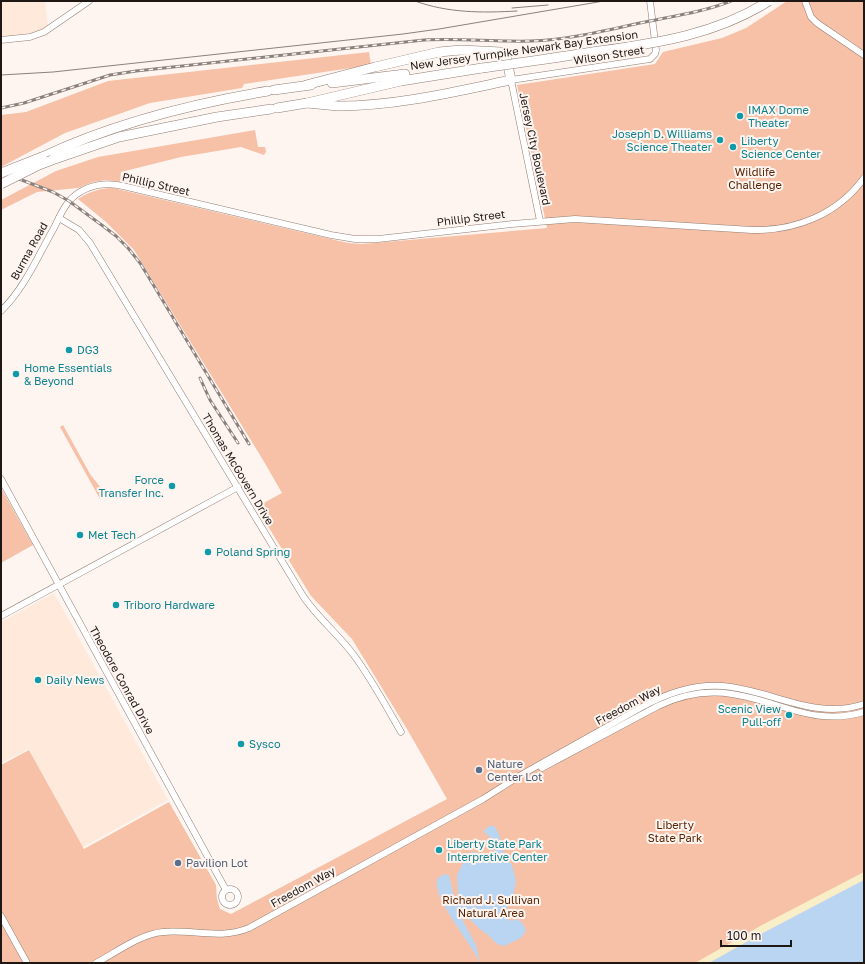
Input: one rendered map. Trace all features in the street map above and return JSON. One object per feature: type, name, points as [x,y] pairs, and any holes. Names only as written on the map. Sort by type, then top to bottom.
[{"type":"highway","name":"New Jersey Turnpike Newark Bay Extension","points":[[1,184],[39,165],[101,142],[129,135],[217,117],[307,103],[392,82],[674,33],[714,21],[757,1]]},
{"type":"highway","name":"New Jersey Turnpike Newark Bay Extension","points":[[1,178],[42,157],[93,135],[144,118],[213,101],[306,85],[482,66],[627,47],[679,38],[720,26],[769,1]]},
{"type":"highway","points":[[306,85],[427,54],[451,50],[494,51],[503,53],[507,59],[510,80],[424,97],[380,103],[336,106],[307,103]]},
{"type":"highway","points":[[1,173],[42,157]]},
{"type":"highway","points":[[1,190],[50,162]]},
{"type":"street","points":[[1,40],[30,37],[44,32],[89,1]]},
{"type":"street","name":"Wilson Street","points":[[510,80],[650,59],[654,56],[656,50],[652,13],[649,1]]},
{"type":"street","points":[[805,1],[812,17],[817,23],[864,55]]},
{"type":"street","name":"Jersey City Boulevard","points":[[510,80],[540,221]]},
{"type":"street","name":"Phillip Street","points":[[73,198],[91,187],[103,184],[116,185],[331,235],[355,239],[378,239],[540,221],[593,219],[740,229],[772,229],[802,223],[827,212],[849,195],[864,178]]},
{"type":"street","name":"Burma Road","points":[[1,312],[20,288],[59,218],[73,198]]},
{"type":"street","name":"Thomas McGovern Drive","points":[[59,218],[79,230],[90,243],[303,596],[318,616],[337,635],[354,656],[401,732]]},
{"type":"street","name":"Theodore Conrad Drive","points":[[1,479],[226,890]]},
{"type":"street","points":[[1,616],[238,487]]},
{"type":"street","name":"Freedom Way","points":[[507,786],[521,775],[642,707],[677,691],[700,687],[723,686],[746,690],[802,706],[823,709],[843,709],[864,704]]},
{"type":"street","name":"Freedom Way","points":[[96,963],[142,938],[161,932],[220,935],[244,930],[507,786],[658,706],[677,698],[698,694],[720,693],[739,695],[797,712],[821,716],[845,716],[864,712]]},
{"type":"street","points":[[769,703],[771,697]]},
{"type":"street","points":[[1,916],[27,963]]},
{"type":"shaded area","points":[[1,1],[45,1],[48,26],[33,34],[1,37]]},
{"type":"shaded area","points":[[54,593],[168,800],[83,847],[29,749],[1,763],[1,622]]},
{"type":"green space","points":[[787,1],[864,1],[864,880],[709,963],[1,963],[1,765],[29,750],[84,849],[169,802],[216,885],[217,899],[220,909],[231,914],[447,799],[407,729],[352,639],[311,596],[256,507],[282,493],[134,250],[106,222],[78,199],[94,191],[113,188],[348,243],[362,244],[547,228],[517,85],[655,64],[663,52],[722,38],[746,28]]},
{"type":"green space","points":[[369,52],[371,65],[244,84],[242,88],[150,103],[65,133],[1,167],[1,115],[26,112],[108,81]]},
{"type":"green space","points":[[255,130],[258,147],[265,147],[266,152],[264,155],[241,147],[181,157],[121,172],[120,182],[106,180],[93,182],[78,188],[37,192],[1,210],[1,200],[56,171],[98,157]]},
{"type":"green space","points":[[63,425],[90,474],[107,496],[100,499],[60,427]]},
{"type":"green space","points":[[1,488],[33,545],[1,563]]},
{"type":"sand","points":[[864,872],[864,880],[709,963],[695,963],[762,925]]},
{"type":"water","points":[[492,825],[499,834],[503,852],[512,865],[516,881],[513,896],[506,910],[508,919],[512,921],[516,919],[520,921],[524,925],[526,931],[521,938],[504,946],[497,944],[463,913],[461,913],[461,917],[476,945],[480,963],[441,900],[437,881],[438,878],[446,874],[449,875],[454,896],[457,896],[457,875],[467,855],[471,852],[476,852],[492,855],[494,851],[494,842],[484,832],[485,829]]},
{"type":"water","points":[[864,880],[864,963],[709,963],[759,935]]},
{"type":"tram line","points":[[415,1],[453,10],[491,12],[517,11]]},
{"type":"tram line","points":[[1,75],[53,72],[403,34],[604,1]]},
{"type":"tram line","points":[[512,8],[548,5]]},
{"type":"railway","points":[[1,108],[24,103],[110,75],[136,71],[424,40],[450,39],[518,41],[560,39],[688,13],[731,1]]},
{"type":"railway","points":[[1,172],[53,192],[69,201],[116,236],[128,248],[140,263],[249,444]]},
{"type":"railway","points":[[200,378],[210,400],[238,443]]},
{"type":"place","name":"IMAX Dome Theater","points":[[740,116]]},
{"type":"place","name":"Joseph D. Williams Science Theater","points":[[720,140]]},
{"type":"place","name":"Liberty Science Center","points":[[733,147]]},
{"type":"place","name":"DG3","points":[[69,350]]},
{"type":"place","name":"Home Essentials & Beyond","points":[[16,374]]},
{"type":"place","name":"Force Transfer Inc.","points":[[172,486]]},
{"type":"place","name":"Met Tech","points":[[80,535]]},
{"type":"place","name":"Poland Spring","points":[[208,552]]},
{"type":"place","name":"Triboro Hardware","points":[[116,605]]},
{"type":"place","name":"Daily News","points":[[38,680]]},
{"type":"place","name":"Scenic View Pull-off","points":[[789,715]]},
{"type":"place","name":"Sysco","points":[[241,744]]},
{"type":"place","name":"Nature Center Lot","points":[[479,770]]},
{"type":"place","name":"Liberty State Park Interpretive Center","points":[[439,850]]},
{"type":"place","name":"Pavilion Lot","points":[[178,863]]},
{"type":"park label","name":"Wildlife Challenge","points":[[755,178]]},
{"type":"park label","name":"Liberty State Park","points":[[675,831]]},
{"type":"park label","name":"Richard J. Sullivan Natural Area","points":[[491,906]]}]
